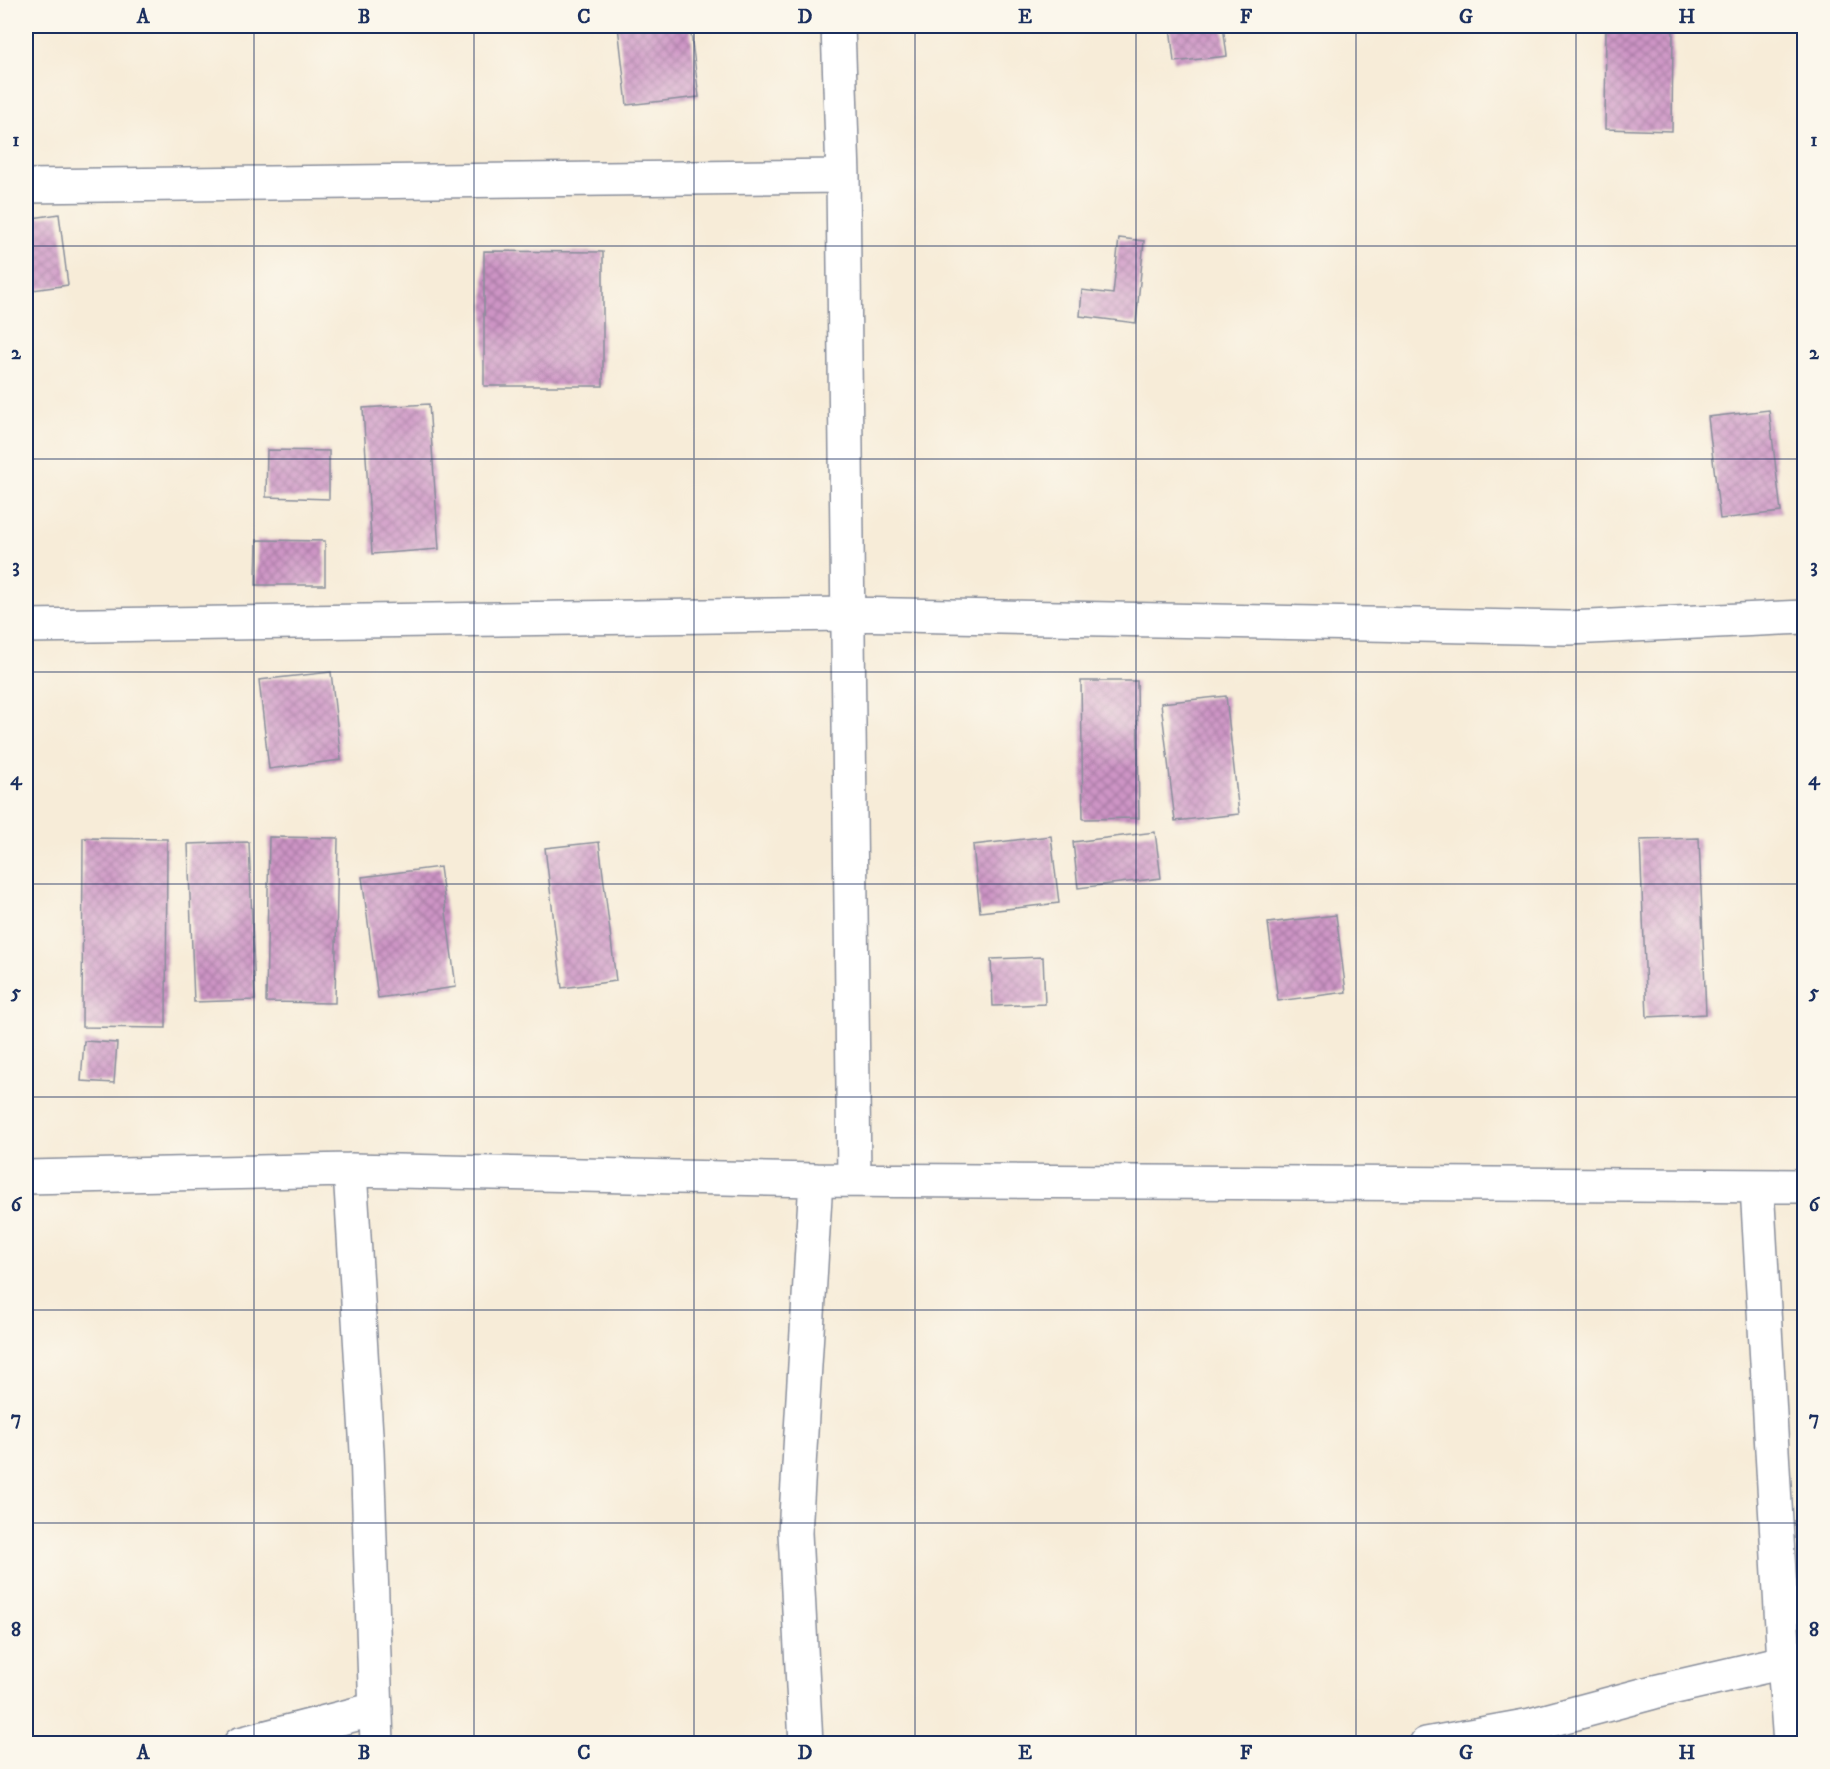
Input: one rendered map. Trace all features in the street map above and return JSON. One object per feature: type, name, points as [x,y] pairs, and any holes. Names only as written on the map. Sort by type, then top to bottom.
[{"type":"street","points":[[838,26],[843,176],[854,1180]]},
{"type":"street","points":[[26,186],[843,176]]},
{"type":"street","points":[[26,626],[848,614],[1569,628],[1804,617]]},
{"type":"street","points":[[26,1177],[350,1170],[816,1180],[1804,1186]]},
{"type":"street","points":[[350,1170],[368,1451],[377,1743]]},
{"type":"street","points":[[806,1743],[795,1533],[816,1180]]},
{"type":"street","points":[[1757,1186],[1790,1743]]},
{"type":"street","points":[[1426,1743],[1531,1725],[1654,1692],[1784,1662]]},
{"type":"street","points":[[240,1743],[376,1709]]},
{"type":"building","points":[[618,26],[690,26],[699,97],[627,105]]},
{"type":"building","points":[[1170,26],[1223,26],[1227,56],[1174,62]]},
{"type":"building","points":[[1606,26],[1673,26],[1672,131],[1605,129]]},
{"type":"building","points":[[59,214],[68,285],[26,291],[26,219]]},
{"type":"building","points":[[1119,238],[1144,241],[1136,323],[1080,316],[1082,290],[1113,294]]},
{"type":"building","points":[[484,251],[603,252],[603,386],[484,386]]},
{"type":"building","points":[[429,404],[439,549],[372,554],[363,408]]},
{"type":"building","points":[[1769,410],[1781,512],[1720,519],[1708,417]]},
{"type":"building","points":[[267,450],[329,451],[329,499],[266,497]]},
{"type":"building","points":[[257,540],[325,541],[325,585],[256,585]]},
{"type":"building","points":[[331,672],[341,760],[269,769],[259,680]]},
{"type":"building","points":[[1081,681],[1137,681],[1139,818],[1083,819]]},
{"type":"building","points":[[1226,696],[1239,814],[1175,821],[1161,703]]},
{"type":"building","points":[[1155,832],[1161,878],[1078,888],[1073,842]]},
{"type":"building","points":[[1051,836],[1059,903],[980,912],[973,845]]},
{"type":"building","points":[[269,837],[338,838],[335,1003],[266,1002]]},
{"type":"building","points":[[83,838],[167,839],[166,1028],[82,1027]]},
{"type":"building","points":[[1699,838],[1706,1014],[1647,1017],[1640,840]]},
{"type":"building","points":[[249,842],[255,1000],[194,1002],[188,844]]},
{"type":"building","points":[[599,842],[616,981],[562,988],[545,848]]},
{"type":"building","points":[[440,867],[456,987],[378,998],[362,877]]},
{"type":"building","points":[[1336,915],[1346,992],[1278,1001],[1268,923]]},
{"type":"building","points":[[1043,957],[1045,1004],[993,1006],[991,959]]},
{"type":"building","points":[[84,1041],[117,1043],[114,1083],[81,1081]]}]
